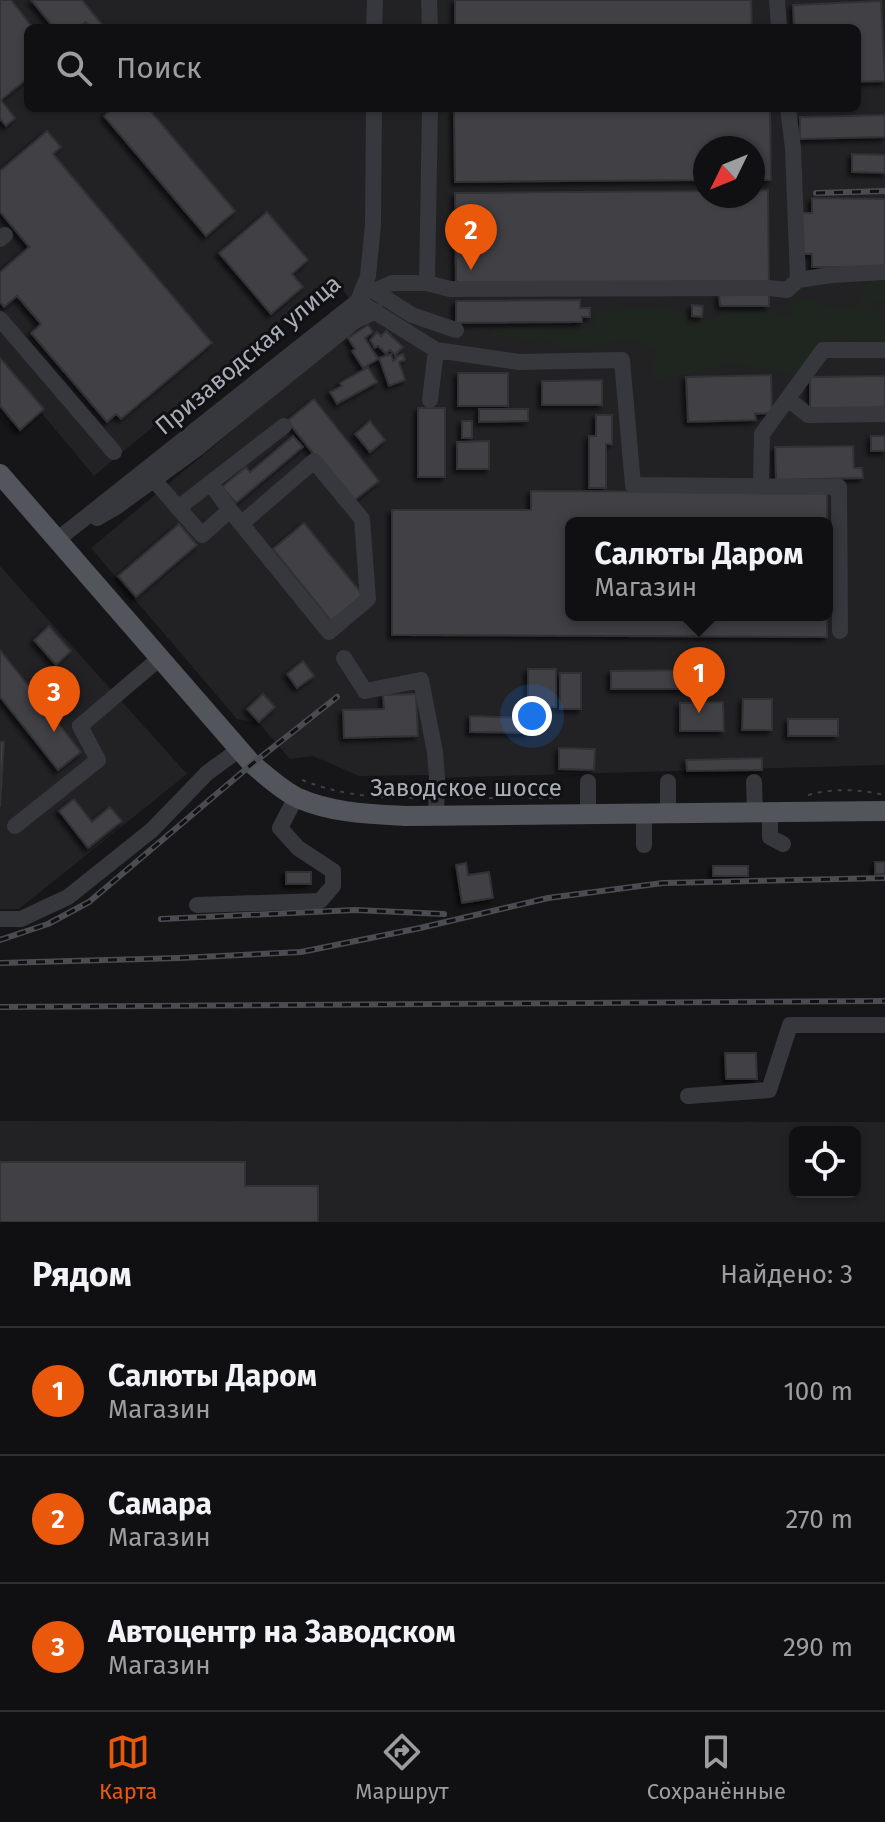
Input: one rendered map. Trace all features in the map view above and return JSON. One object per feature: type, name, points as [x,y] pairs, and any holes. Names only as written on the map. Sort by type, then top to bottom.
[{"type":"main road","name":"Заводское шоссе","points":[[0,474],[252,764],[296,797],[354,813],[405,816],[885,811]]},
{"type":"street","points":[[374,24],[375,0]]},
{"type":"street","points":[[429,0],[430,24]]},
{"type":"street","points":[[777,0],[779,24]]},
{"type":"street","name":"Призаводская улица","points":[[57,540],[365,294],[373,225],[374,112]]},
{"type":"street","points":[[427,283],[430,112]]},
{"type":"street","points":[[788,112],[793,148],[798,280]]},
{"type":"street","points":[[365,294],[392,283],[427,283],[450,289],[787,290],[798,280],[885,272]]},
{"type":"street","points":[[365,294],[376,311],[436,350],[519,362],[622,360],[633,485],[839,487],[840,631]]},
{"type":"street","points":[[365,294],[456,330]]},
{"type":"street","points":[[57,540],[116,507],[154,480],[355,321],[376,311]]},
{"type":"street","points":[[0,319],[114,452]]},
{"type":"street","points":[[430,400],[436,350]]},
{"type":"street","points":[[761,487],[762,434],[823,350],[885,350]]},
{"type":"street","points":[[788,399],[808,415],[885,414]]},
{"type":"street","points":[[178,508],[284,426]]},
{"type":"street","points":[[154,480],[202,535],[235,517],[314,461],[362,519],[368,599],[329,632],[235,517],[210,483]]},
{"type":"street","points":[[15,826],[98,760],[80,726],[160,658]]},
{"type":"street","points":[[344,658],[365,691],[421,680],[435,752],[436,815]]},
{"type":"street","points":[[0,919],[21,919],[68,897],[152,830],[207,773],[240,749]]},
{"type":"street","points":[[588,782],[588,814]]},
{"type":"street","points":[[668,782],[668,813]]},
{"type":"street","points":[[754,782],[770,837],[783,844]]},
{"type":"street","points":[[197,905],[320,901],[333,886],[333,871],[298,848],[280,828],[296,797]]},
{"type":"street","points":[[644,814],[644,845]]},
{"type":"street","points":[[688,1096],[769,1090],[790,1025],[885,1025]]},
{"type":"shaded area","points":[[0,0],[885,0],[885,765],[434,778],[430,775],[359,776],[313,756],[290,759],[259,723],[237,719],[91,548],[367,319],[332,278],[94,476],[34,404],[8,425],[0,415]]},
{"type":"shaded area","points":[[883,274],[885,302],[874,303],[872,309],[885,319],[885,345],[842,339],[817,344],[801,368],[791,375],[734,364],[656,381],[651,363],[657,351],[630,338],[582,349],[563,347],[546,339],[497,338],[491,336],[489,331],[494,328],[581,330],[591,328],[599,311],[641,308],[678,310],[697,323],[729,313],[752,311],[784,317],[790,315],[792,303],[803,300],[835,307],[856,306],[867,285]]},
{"type":"shaded area","points":[[0,566],[187,774],[19,909],[0,909]]},
{"type":"shaded area","points":[[0,1121],[885,1122],[885,1222],[0,1222]]},
{"type":"building","points":[[0,0],[11,0],[30,24],[24,24],[24,81],[1,100],[15,118],[6,126],[0,119]]},
{"type":"building","points":[[31,0],[82,0],[102,24],[86,22],[51,24]]},
{"type":"building","points":[[455,0],[751,0],[752,24],[455,24]]},
{"type":"building","points":[[881,1],[885,81],[861,82],[861,24],[794,24],[793,5]]},
{"type":"building","points":[[108,112],[151,112],[235,211],[206,236],[104,116]]},
{"type":"building","points":[[454,112],[770,112],[771,180],[765,180],[765,136],[693,136],[693,180],[455,182]]},
{"type":"building","points":[[885,115],[885,137],[800,139],[800,117]]},
{"type":"building","points":[[47,131],[61,147],[53,154],[212,343],[121,419],[116,414],[107,422],[31,333],[41,324],[17,296],[4,307],[0,302],[0,272],[29,247],[0,212],[0,171]]},
{"type":"building","points":[[852,154],[885,155],[885,173],[852,172]]},
{"type":"building","points":[[765,190],[768,190],[769,282],[456,285],[455,193],[693,191],[693,208],[765,208]]},
{"type":"building","points":[[812,198],[885,199],[885,268],[812,267],[812,254],[801,254],[801,213],[812,213]]},
{"type":"building","points":[[267,212],[308,260],[292,274],[303,287],[271,314],[219,253]]},
{"type":"building","points":[[769,294],[769,306],[720,306],[719,295]]},
{"type":"building","points":[[580,300],[580,308],[590,308],[590,317],[582,317],[582,322],[456,323],[456,301]]},
{"type":"building","points":[[692,305],[703,306],[702,317],[692,316]]},
{"type":"building","points":[[368,325],[373,332],[365,338],[378,359],[363,368],[348,338]]},
{"type":"building","points":[[386,331],[403,347],[395,355],[390,350],[386,354],[378,346],[375,348],[370,340],[377,332],[381,336]]},
{"type":"building","points":[[391,354],[393,361],[403,354],[405,360],[399,362],[405,380],[389,386],[379,358]]},
{"type":"building","points":[[0,358],[44,409],[20,430],[0,406]]},
{"type":"building","points":[[368,367],[377,382],[337,404],[330,392]]},
{"type":"building","points":[[458,373],[508,373],[508,406],[458,406]]},
{"type":"building","points":[[771,375],[772,413],[755,414],[756,420],[688,422],[686,377]]},
{"type":"building","points":[[885,376],[885,409],[810,410],[810,377]]},
{"type":"building","points":[[602,380],[602,405],[542,405],[542,381]]},
{"type":"building","points":[[314,399],[379,481],[352,502],[287,421]]},
{"type":"building","points":[[418,408],[445,408],[445,477],[418,477]]},
{"type":"building","points":[[479,409],[528,409],[528,421],[479,422]]},
{"type":"building","points":[[596,415],[612,415],[612,444],[606,444],[606,488],[589,488],[589,436],[596,436]]},
{"type":"building","points":[[370,421],[385,440],[370,452],[355,434]]},
{"type":"building","points":[[462,421],[472,421],[472,438],[462,438]]},
{"type":"building","points":[[293,436],[303,447],[236,503],[222,487],[246,467],[250,472]]},
{"type":"building","points":[[871,436],[885,436],[885,451],[871,451]]},
{"type":"building","points":[[489,441],[489,469],[457,469],[457,442]]},
{"type":"building","points":[[853,446],[854,468],[862,468],[863,478],[776,480],[775,447]]},
{"type":"building","points":[[531,491],[827,492],[827,517],[565,517],[565,621],[827,621],[827,637],[392,635],[392,510],[531,510]]},
{"type":"building","points":[[304,523],[363,595],[331,621],[273,549]]},
{"type":"building","points":[[179,524],[197,545],[136,597],[118,576]]},
{"type":"building","points":[[49,626],[71,651],[56,665],[34,640]]},
{"type":"building","points":[[0,650],[81,752],[58,770],[0,697]]},
{"type":"building","points":[[303,661],[314,676],[297,688],[287,674]]},
{"type":"building","points":[[528,669],[556,669],[556,707],[528,707]]},
{"type":"building","points":[[689,670],[689,689],[611,689],[611,671]]},
{"type":"building","points":[[560,673],[581,673],[581,709],[560,709]]},
{"type":"building","points":[[263,694],[275,707],[259,722],[247,709]]},
{"type":"building","points":[[416,694],[418,736],[344,738],[343,710],[384,709],[383,695]]},
{"type":"building","points":[[743,699],[772,699],[772,730],[742,730]]},
{"type":"building","points":[[723,702],[724,731],[680,731],[680,703]]},
{"type":"building","points":[[470,716],[530,718],[530,733],[470,732]]},
{"type":"building","points":[[788,719],[838,719],[838,736],[788,736]]},
{"type":"building","points":[[0,742],[4,742],[0,807]]},
{"type":"building","points":[[559,748],[595,749],[594,770],[559,769]]},
{"type":"building","points":[[762,758],[762,770],[687,771],[686,760]]},
{"type":"building","points":[[74,799],[92,822],[110,807],[122,821],[88,848],[59,811]]},
{"type":"building","points":[[875,862],[885,862],[885,874],[875,874]]},
{"type":"building","points":[[466,863],[468,875],[489,872],[493,898],[462,903],[456,865]]},
{"type":"building","points":[[713,866],[748,866],[748,876],[713,876]]},
{"type":"building","points":[[286,872],[311,872],[311,884],[286,884]]},
{"type":"building","points":[[725,1053],[756,1053],[757,1079],[726,1079]]},
{"type":"building","points":[[0,1162],[245,1162],[245,1186],[318,1186],[318,1222],[0,1222]]},
{"type":"railway","points":[[816,193],[885,191]]},
{"type":"railway","points":[[0,940],[48,924],[89,902],[252,764],[337,697]]},
{"type":"railway","points":[[0,963],[301,952],[548,898],[663,883],[885,878]]},
{"type":"railway","points":[[161,919],[355,910],[444,914]]},
{"type":"railway","points":[[0,1007],[885,1001]]},
{"type":"place","name":"Самара","points":[[471,270]]},
{"type":"place","name":"Салюты Даром","points":[[699,713]]},
{"type":"place","name":"Автоцентр на Заводском","points":[[54,732]]}]
